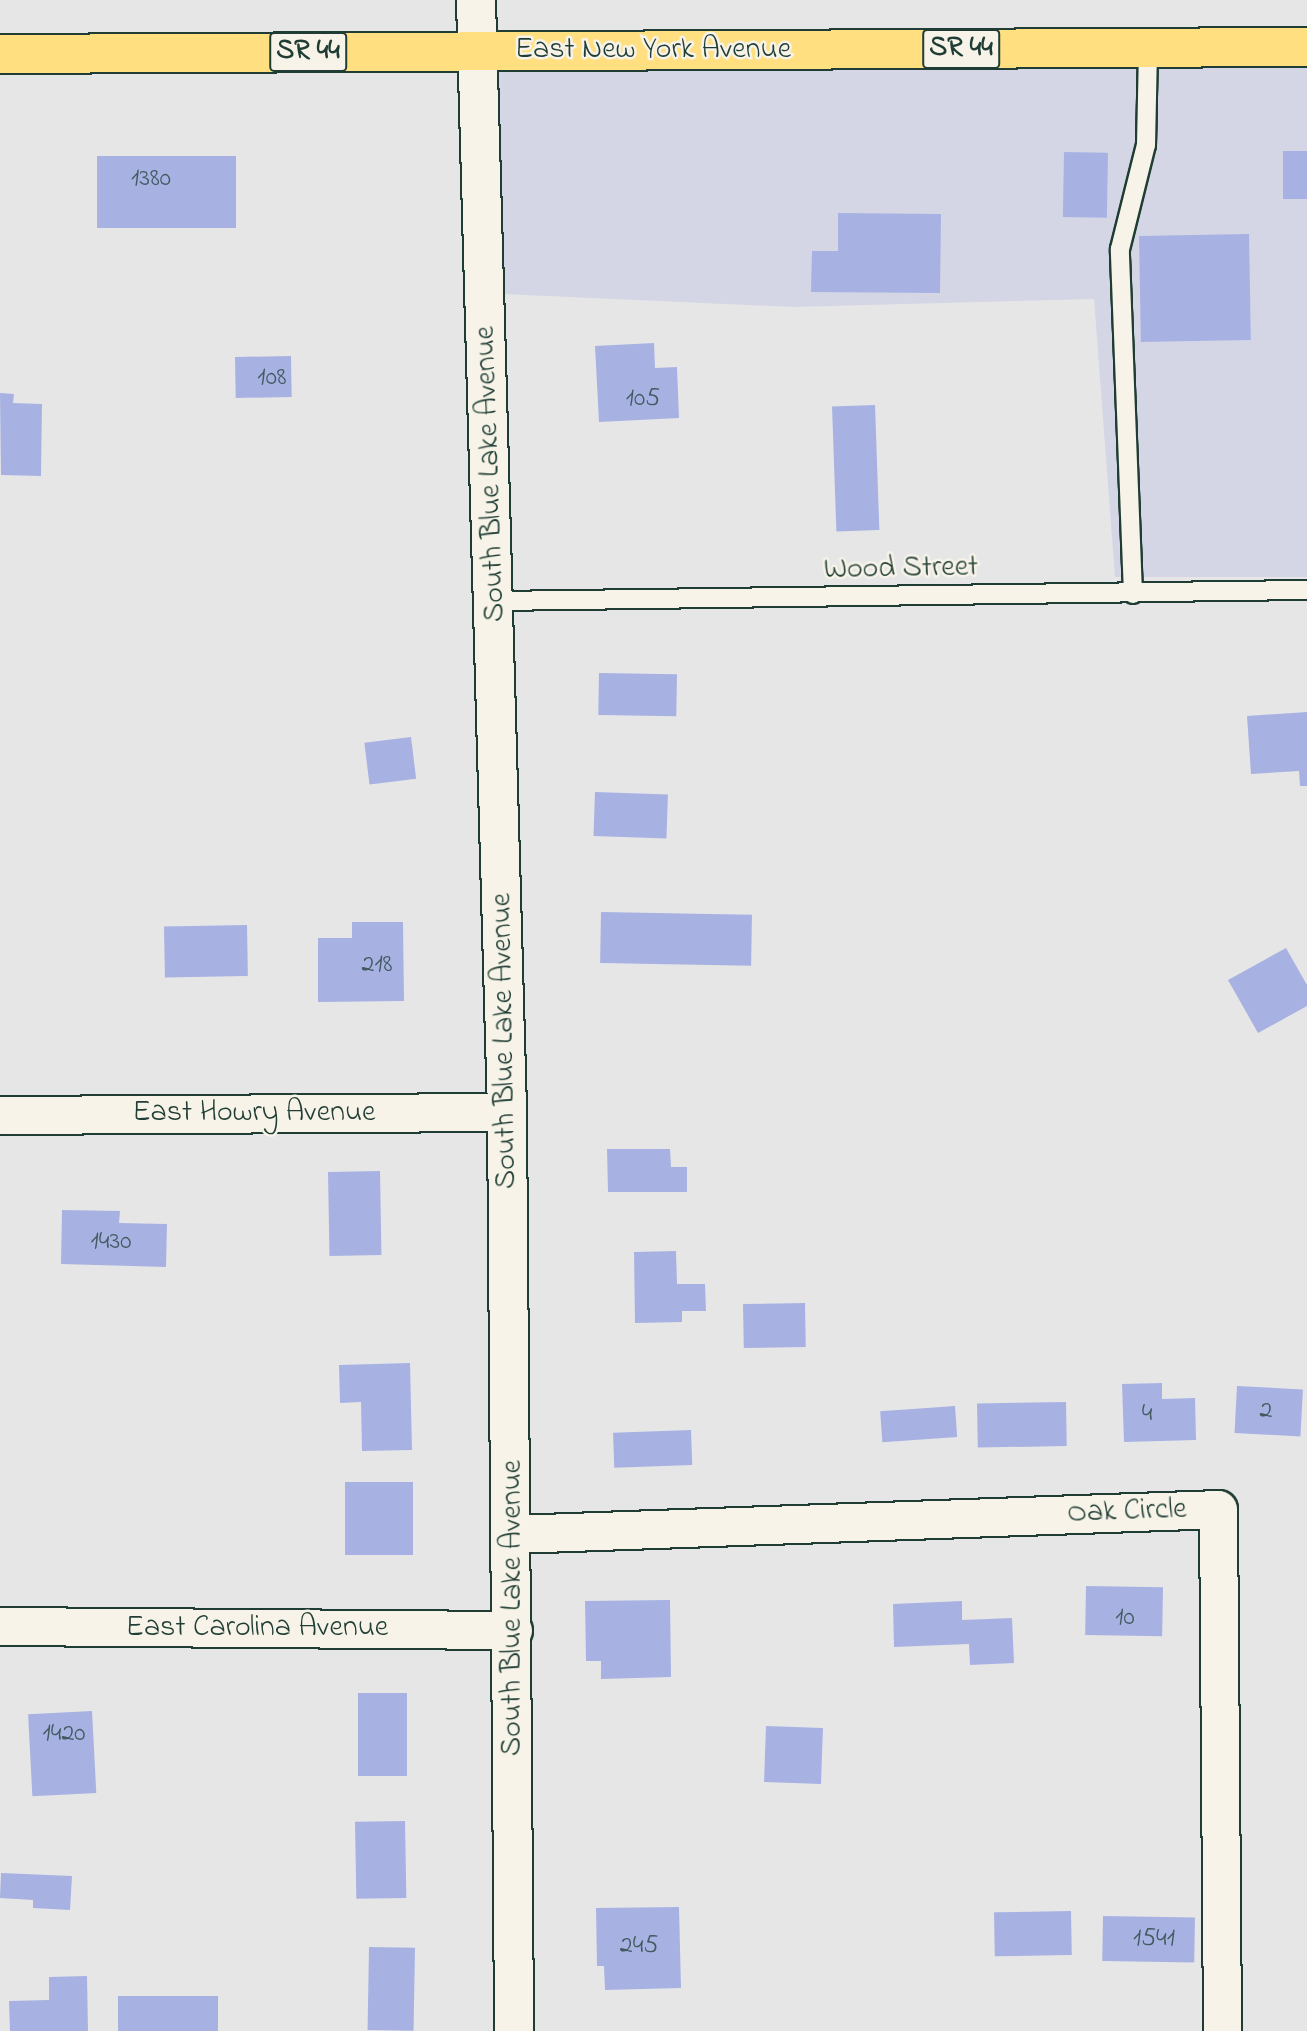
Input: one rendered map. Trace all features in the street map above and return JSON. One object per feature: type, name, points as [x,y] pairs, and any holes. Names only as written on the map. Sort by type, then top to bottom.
[{"type":"main road","name":"South Blue Lake Avenue","points":[[476,0],[496,601],[507,1112],[514,1534],[514,2031]]},
{"type":"main road","name":"East New York Avenue","points":[[0,54],[1307,47]]},
{"type":"street","name":"East Howry Avenue","points":[[0,1115],[507,1112]]},
{"type":"street","name":"Oak Circle","points":[[514,1534],[1218,1508],[1222,2031]]},
{"type":"street","name":"East Carolina Avenue","points":[[0,1626],[513,1630]]},
{"type":"lane","points":[[1133,594],[1120,249],[1146,145],[1148,48]]},
{"type":"lane","name":"Wood Street","points":[[496,601],[1307,590]]},
{"type":"shaded area","points":[[1307,67],[1307,577],[1115,577],[1094,299],[793,307],[504,294],[496,71]]},
{"type":"building","points":[[1283,151],[1307,151],[1307,199],[1283,199]]},
{"type":"building","points":[[1064,152],[1108,153],[1107,218],[1063,217]]},
{"type":"building","points":[[97,156],[236,156],[236,228],[97,228]]},
{"type":"building","points":[[838,213],[941,214],[940,293],[811,292],[812,251],[838,251]]},
{"type":"building","points":[[1249,234],[1251,340],[1141,342],[1139,236]]},
{"type":"building","points":[[654,343],[655,368],[677,367],[679,418],[599,422],[595,346]]},
{"type":"building","points":[[291,356],[292,397],[236,398],[235,357]]},
{"type":"building","points":[[0,393],[14,394],[13,403],[42,404],[41,476],[1,475]]},
{"type":"building","points":[[875,405],[879,530],[836,531],[832,407]]},
{"type":"building","points":[[599,673],[677,674],[676,716],[598,715]]},
{"type":"building","points":[[1307,712],[1307,786],[1300,786],[1299,771],[1251,774],[1247,716]]},
{"type":"building","points":[[411,737],[416,779],[369,784],[364,743]]},
{"type":"building","points":[[595,792],[668,795],[666,839],[593,836]]},
{"type":"building","points":[[601,912],[752,915],[751,966],[600,963]]},
{"type":"building","points":[[352,922],[403,922],[404,1001],[318,1002],[318,938],[352,938]]},
{"type":"building","points":[[247,925],[248,976],[165,977],[164,926]]},
{"type":"building","points":[[1286,948],[1307,985],[1307,1006],[1258,1033],[1228,980]]},
{"type":"building","points":[[607,1149],[670,1149],[671,1167],[687,1167],[687,1192],[608,1192]]},
{"type":"building","points":[[380,1171],[381,1255],[329,1256],[328,1172]]},
{"type":"building","points":[[62,1210],[120,1211],[119,1223],[167,1224],[166,1267],[61,1264]]},
{"type":"building","points":[[676,1251],[677,1284],[705,1284],[706,1311],[682,1311],[682,1322],[635,1323],[634,1252]]},
{"type":"building","points":[[805,1303],[806,1347],[744,1348],[743,1304]]},
{"type":"building","points":[[410,1363],[412,1450],[362,1451],[361,1402],[340,1403],[339,1365]]},
{"type":"building","points":[[1162,1383],[1162,1399],[1195,1398],[1196,1440],[1124,1442],[1122,1384]]},
{"type":"building","points":[[1237,1386],[1303,1389],[1300,1436],[1235,1433]]},
{"type":"building","points":[[1066,1402],[1067,1446],[978,1448],[977,1404]]},
{"type":"building","points":[[955,1406],[957,1437],[882,1442],[880,1411]]},
{"type":"building","points":[[691,1430],[692,1465],[614,1468],[613,1433]]},
{"type":"building","points":[[345,1482],[413,1482],[413,1555],[345,1555]]},
{"type":"building","points":[[1086,1586],[1163,1587],[1162,1636],[1085,1635]]},
{"type":"building","points":[[670,1600],[671,1677],[601,1679],[601,1661],[586,1661],[585,1601]]},
{"type":"building","points":[[962,1601],[962,1620],[1012,1618],[1014,1663],[970,1665],[969,1644],[894,1647],[893,1604]]},
{"type":"building","points":[[358,1693],[407,1693],[407,1776],[358,1776]]},
{"type":"building","points":[[92,1711],[96,1793],[32,1796],[28,1714]]},
{"type":"building","points":[[766,1726],[823,1728],[821,1784],[764,1782]]},
{"type":"building","points":[[405,1821],[406,1898],[356,1899],[355,1822]]},
{"type":"building","points":[[1,1873],[72,1876],[70,1910],[33,1908],[33,1900],[0,1898]]},
{"type":"building","points":[[679,1907],[681,1988],[605,1990],[604,1966],[597,1966],[596,1908]]},
{"type":"building","points":[[1071,1911],[1072,1955],[995,1956],[994,1912]]},
{"type":"building","points":[[1103,1916],[1195,1918],[1194,1963],[1102,1961]]},
{"type":"building","points":[[369,1947],[415,1948],[414,2031],[368,2030]]},
{"type":"building","points":[[87,1976],[88,2031],[10,2031],[9,2001],[49,2000],[49,1977]]},
{"type":"building","points":[[118,1996],[218,1996],[218,2031],[118,2031]]}]
